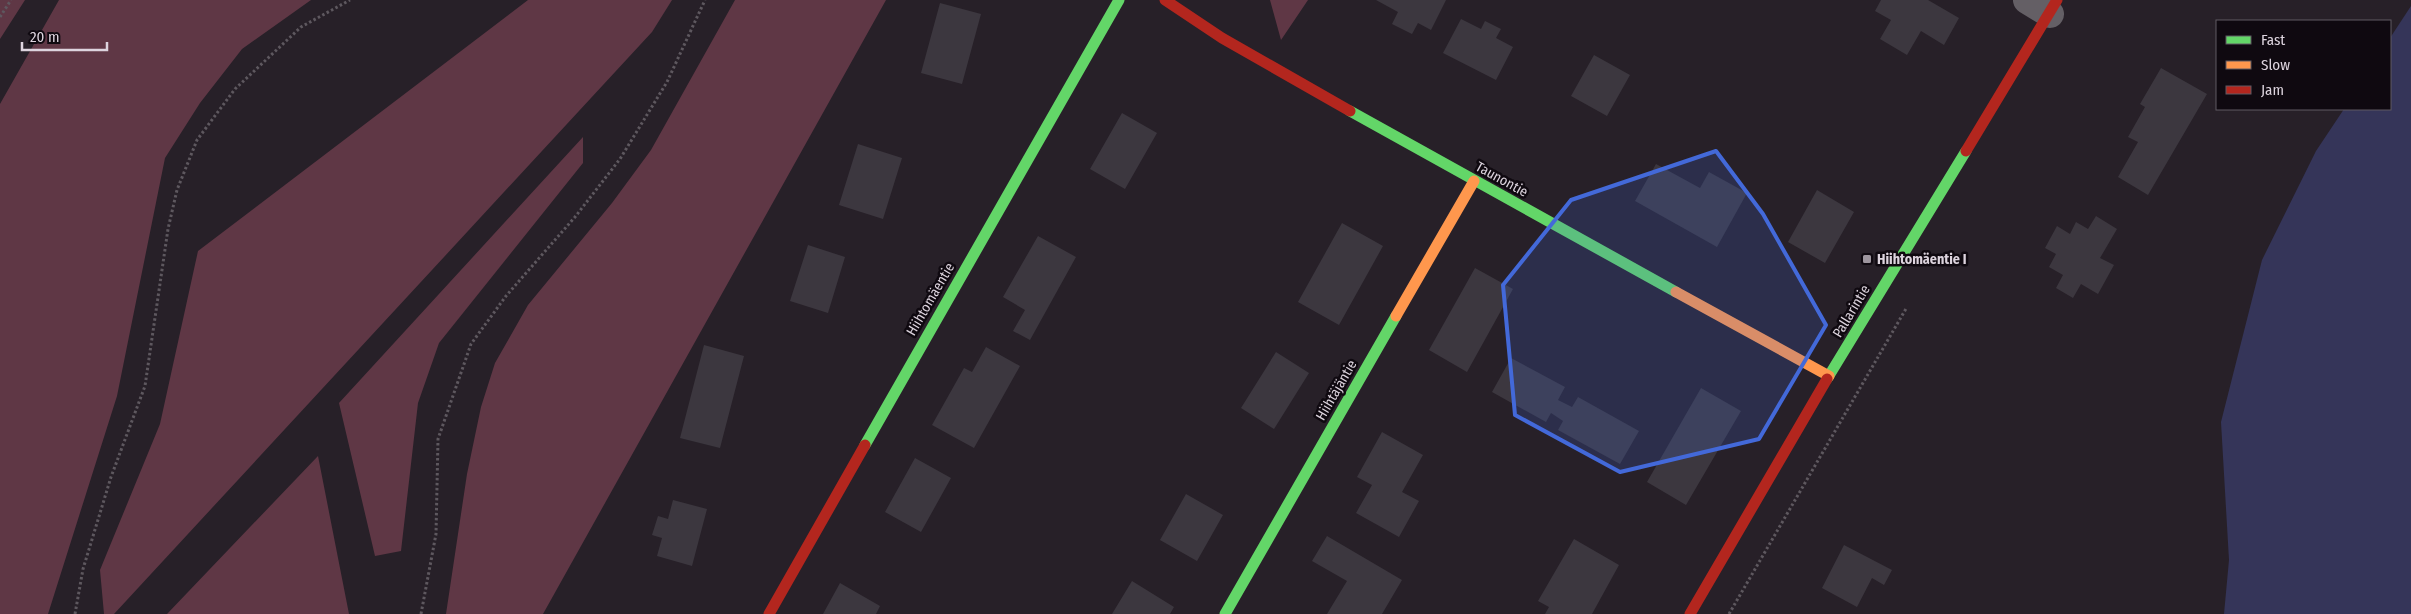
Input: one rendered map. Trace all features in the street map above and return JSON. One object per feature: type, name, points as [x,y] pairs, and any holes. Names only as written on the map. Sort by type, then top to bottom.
[{"type":"street","name":"Hiihtomäentie","points":[[769,614],[1114,6],[1120,0]]},
{"type":"street","name":"Taunontie","points":[[1164,0],[1222,38],[1474,181],[1829,376]]},
{"type":"street","points":[[2027,0],[2054,7]]},
{"type":"street","name":"Pallarintie","points":[[1690,614],[1829,376],[2054,7]]},
{"type":"street","name":"Hiihtäjäntie","points":[[1225,614],[1474,181]]},
{"type":"path","points":[[0,17],[10,0]]},
{"type":"path","points":[[75,614],[83,569],[111,477],[145,386],[168,229],[177,190],[197,140],[235,89],[300,27],[350,0]]},
{"type":"path","points":[[421,614],[436,534],[438,439],[471,344],[506,296],[575,217],[620,159],[667,82],[705,0]]},
{"type":"highlighted area","points":[[1716,151],[1763,214],[1826,325],[1759,439],[1620,472],[1515,415],[1503,285],[1571,200]]},
{"type":"shaded area","points":[[0,0],[25,0],[0,39]]},
{"type":"shaded area","points":[[59,0],[311,0],[242,49],[200,103],[165,158],[117,396],[48,614],[0,614],[0,104]]},
{"type":"shaded area","points":[[528,0],[672,0],[652,32],[114,614],[104,614],[100,570],[160,424],[198,251]]},
{"type":"shaded area","points":[[735,0],[886,0],[543,614],[446,614],[467,474],[481,407],[495,363],[528,305],[612,203],[651,150]]},
{"type":"shaded area","points":[[1270,0],[1308,0],[1281,40]]},
{"type":"shaded area","points":[[2411,6],[2411,614],[2224,614],[2229,560],[2221,422],[2262,260],[2316,151],[2343,110],[2391,110],[2391,36]]},
{"type":"shaded area","points":[[583,137],[583,163],[439,343],[418,403],[401,551],[375,556],[339,403]]},
{"type":"shaded area","points":[[318,456],[349,614],[167,614]]},
{"type":"building","points":[[1376,0],[1446,0],[1431,30],[1418,23],[1412,34],[1392,24],[1398,12]]},
{"type":"building","points":[[1881,0],[1928,0],[1959,18],[1944,45],[1921,31],[1907,55],[1880,39],[1891,20],[1875,11]]},
{"type":"building","points":[[940,3],[981,14],[962,84],[921,73]]},
{"type":"building","points":[[1461,19],[1481,29],[1485,21],[1501,29],[1496,38],[1513,47],[1496,80],[1443,53]]},
{"type":"building","points":[[1594,55],[1630,75],[1607,116],[1571,96]]},
{"type":"building","points":[[2161,68],[2207,94],[2148,195],[2118,177],[2138,142],[2128,137],[2145,107],[2140,104]]},
{"type":"building","points":[[1122,113],[1157,133],[1125,189],[1090,169]]},
{"type":"building","points":[[858,144],[902,158],[883,219],[839,205]]},
{"type":"building","points":[[1656,164],[1700,188],[1709,172],[1747,193],[1717,247],[1635,201]]},
{"type":"building","points":[[1817,190],[1854,212],[1825,263],[1788,242]]},
{"type":"building","points":[[2096,216],[2117,229],[2100,258],[2114,265],[2098,294],[2081,284],[2073,298],[2056,288],[2063,275],[2049,267],[2056,254],[2045,248],[2057,226],[2070,234],[2076,222],[2088,229]]},
{"type":"building","points":[[1342,223],[1383,246],[1339,325],[1298,302]]},
{"type":"building","points":[[1038,236],[1076,257],[1030,340],[1013,331],[1025,310],[1003,297]]},
{"type":"building","points":[[808,245],[845,257],[828,313],[790,301]]},
{"type":"building","points":[[1475,268],[1513,289],[1467,372],[1429,350]]},
{"type":"building","points":[[704,345],[744,356],[720,448],[680,438]]},
{"type":"building","points":[[986,347],[1020,366],[974,448],[932,425],[964,368],[972,372]]},
{"type":"building","points":[[1276,352],[1309,373],[1274,429],[1241,408]]},
{"type":"building","points":[[1511,358],[1565,387],[1558,400],[1572,407],[1578,397],[1639,431],[1620,464],[1558,430],[1563,421],[1551,413],[1546,422],[1492,392]]},
{"type":"building","points":[[1701,388],[1741,411],[1686,505],[1647,482]]},
{"type":"building","points":[[1382,432],[1423,455],[1402,492],[1419,501],[1399,537],[1356,513],[1372,485],[1357,477]]},
{"type":"building","points":[[915,458],[951,478],[921,532],[885,512]]},
{"type":"building","points":[[1186,494],[1223,515],[1197,561],[1160,540]]},
{"type":"building","points":[[673,500],[707,509],[692,566],[657,556],[662,538],[652,535],[658,516],[668,519]]},
{"type":"building","points":[[1327,536],[1402,580],[1382,614],[1327,614],[1347,581],[1312,561]]},
{"type":"building","points":[[1574,539],[1619,565],[1592,614],[1545,614],[1549,607],[1538,601]]},
{"type":"building","points":[[1844,545],[1892,570],[1884,585],[1872,578],[1857,607],[1822,588]]},
{"type":"building","points":[[1132,581],[1174,607],[1170,614],[1112,614]]},
{"type":"building","points":[[840,583],[880,606],[876,614],[823,614]]},
{"type":"traffic: fast","points":[[865,445],[1119,0]]},
{"type":"traffic: fast","points":[[1350,111],[1676,292]]},
{"type":"traffic: fast","points":[[1827,379],[1966,151]]},
{"type":"traffic: fast","points":[[1225,614],[1396,316]]},
{"type":"traffic: slow","points":[[1396,316],[1474,181]]},
{"type":"traffic: slow","points":[[1676,292],[1829,376]]},
{"type":"traffic: jam","points":[[1165,0],[1222,38],[1350,111]]},
{"type":"traffic: jam","points":[[1966,151],[2057,0]]},
{"type":"traffic: jam","points":[[1690,614],[1827,379]]},
{"type":"traffic: jam","points":[[769,614],[865,445]]},
{"type":"place","name":"Hiihtomäentie I","points":[[1867,259]]}]
